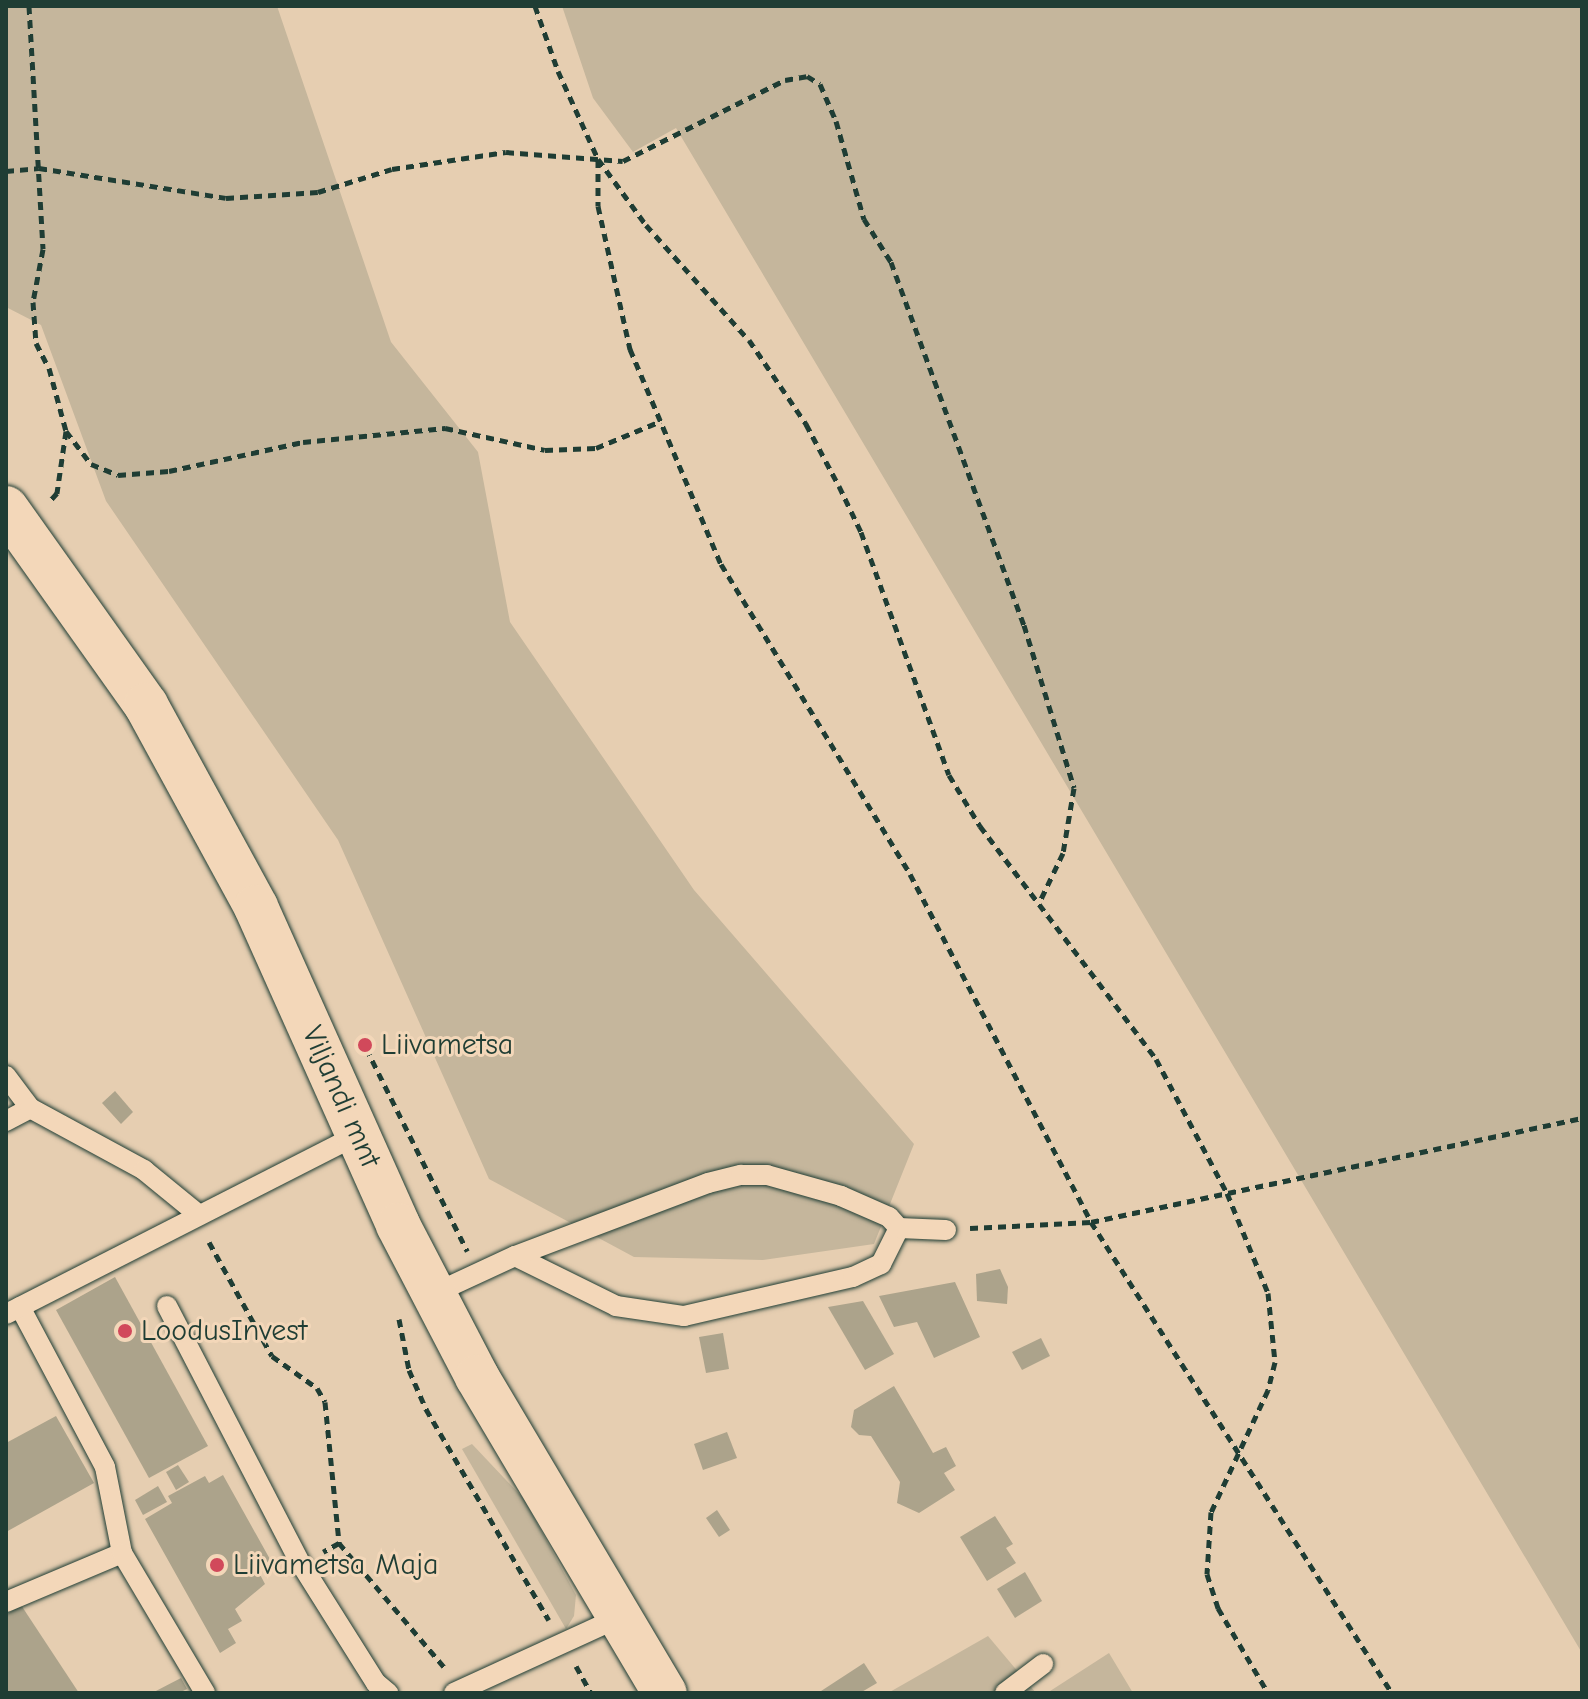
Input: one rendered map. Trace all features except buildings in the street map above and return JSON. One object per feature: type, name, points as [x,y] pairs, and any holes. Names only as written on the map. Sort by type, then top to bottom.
[{"type":"main road","name":"Viljandi mnt","points":[[12,527],[146,705],[256,907],[357,1135],[433,1294],[618,1618],[665,1693]]},
{"type":"lane","points":[[6,1076],[30,1108],[144,1170],[199,1215]]},
{"type":"lane","points":[[6,1121],[30,1108]]},
{"type":"lane","points":[[205,1693],[122,1553],[105,1467],[13,1311],[357,1135]]},
{"type":"lane","points":[[433,1294],[515,1256],[708,1183],[741,1175],[767,1175],[841,1196],[889,1217],[899,1228],[946,1230]]},
{"type":"lane","points":[[515,1256],[616,1306],[684,1316],[853,1277],[881,1264],[899,1228]]},
{"type":"lane","points":[[167,1306],[301,1564],[383,1692]]},
{"type":"lane","points":[[6,1602],[122,1553]]},
{"type":"lane","points":[[454,1693],[618,1618]]},
{"type":"lane","points":[[1005,1693],[1043,1664]]},
{"type":"path","points":[[29,6],[43,249],[33,302],[36,343],[49,368],[66,431],[91,464],[118,475],[169,471],[303,442],[445,428],[545,450],[596,448],[661,421]]},
{"type":"path","points":[[535,6],[558,71],[598,159],[646,225],[749,340],[806,424],[861,532],[949,775],[1039,903],[1156,1059],[1227,1193],[1268,1293],[1275,1338],[1268,1390],[1211,1512],[1207,1574],[1218,1608],[1268,1693]]},
{"type":"path","points":[[6,171],[39,168],[226,198],[318,192],[392,169],[506,152],[623,161],[640,156],[785,80],[807,76],[820,84],[836,121],[864,219],[891,262],[1019,611],[1074,788],[1063,853],[1039,903]]},
{"type":"path","points":[[598,159],[598,206],[630,349],[721,564],[910,874],[1091,1222],[1236,1455],[1392,1693]]},
{"type":"path","points":[[12,527],[57,493],[66,431]]},
{"type":"path","points":[[365,1045],[478,1273]]},
{"type":"path","points":[[946,1230],[1091,1222],[1582,1118]]},
{"type":"path","points":[[199,1215],[215,1259],[272,1356],[317,1388],[325,1402],[339,1543],[449,1672]]},
{"type":"path","points":[[301,1564],[339,1543]]},
{"type":"shaded area","points":[[6,6],[277,6],[391,342],[478,452],[510,622],[694,890],[914,1144],[874,1244],[763,1260],[634,1257],[489,1179],[338,840],[106,501],[41,325],[6,307]]},
{"type":"shaded area","points":[[562,6],[1582,6],[1582,1653],[676,128],[633,152],[593,98]]},
{"type":"shaded area","points":[[472,1444],[524,1499],[576,1595],[574,1616],[566,1629],[462,1449]]},
{"type":"shaded area","points":[[988,1636],[1036,1693],[888,1693]]},
{"type":"shaded area","points":[[1109,1653],[1133,1693],[1047,1693]]},
{"type":"place","name":"Liivametsa","points":[[365,1045]]},
{"type":"place","name":"LoodusInvest","points":[[125,1331]]},
{"type":"place","name":"Liivametsa Maja","points":[[217,1565]]}]
